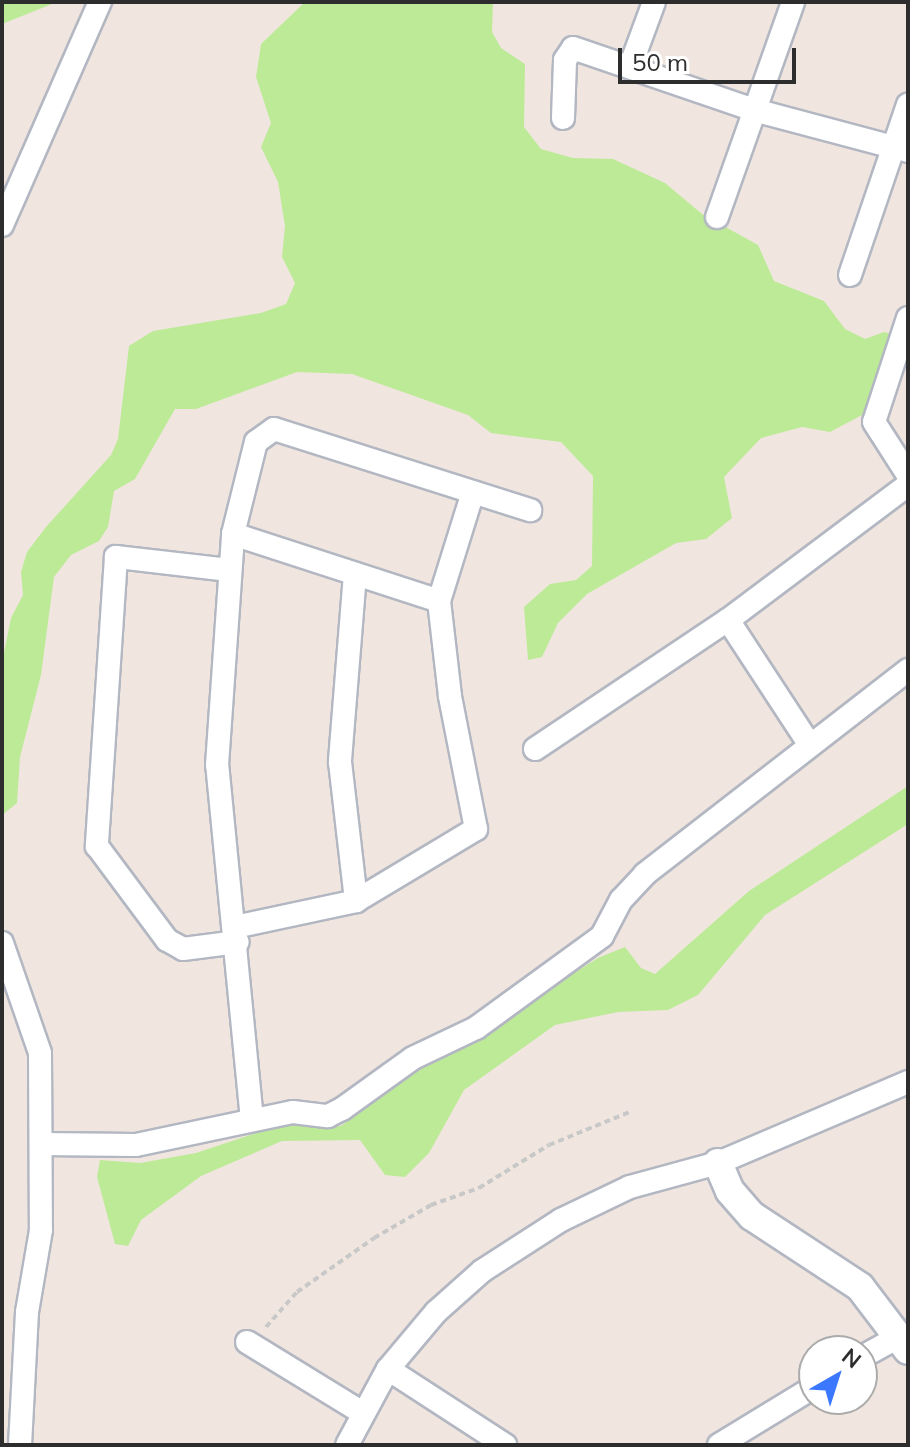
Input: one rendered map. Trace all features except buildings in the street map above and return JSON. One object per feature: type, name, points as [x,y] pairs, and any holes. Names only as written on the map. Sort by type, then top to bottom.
[{"type":"street","points":[[2,225],[100,2]]},
{"type":"street","points":[[630,67],[654,2]]},
{"type":"street","points":[[717,217],[793,2]]},
{"type":"street","points":[[563,118],[565,60],[573,48],[754,110],[901,149]]},
{"type":"street","points":[[850,275],[901,149],[908,105]]},
{"type":"street","points":[[908,318],[874,422],[908,475]]},
{"type":"street","points":[[252,1120],[217,765],[233,534],[256,442],[274,429],[530,510]]},
{"type":"street","points":[[535,749],[728,620],[908,485]]},
{"type":"street","points":[[229,570],[116,557],[97,846],[167,940],[183,949],[356,901],[476,829],[450,696],[439,601],[473,492]]},
{"type":"street","points":[[233,534],[439,601]]},
{"type":"street","points":[[355,574],[340,762],[356,901]]},
{"type":"street","points":[[728,620],[809,744]]},
{"type":"street","points":[[41,1144],[136,1145],[293,1112],[328,1116],[413,1058],[476,1028],[602,936],[621,900],[645,874],[908,670]]},
{"type":"street","points":[[2,943],[40,1053],[41,1230],[27,1312],[20,1445]]},
{"type":"street","points":[[347,1445],[388,1369],[436,1312],[482,1271],[561,1220],[630,1187],[718,1163],[908,1082]]},
{"type":"street","points":[[718,1163],[730,1191],[752,1216],[860,1287],[904,1343],[878,1352]]},
{"type":"street","points":[[251,1344],[363,1413]]},
{"type":"street","points":[[388,1369],[505,1445]]},
{"type":"street","points":[[719,1445],[798,1397]]},
{"type":"path","points":[[251,1344],[297,1292],[374,1238],[431,1205],[479,1188],[549,1145],[632,1111]]},
{"type":"green space","points":[[2,2],[57,2],[2,24]]},
{"type":"green space","points":[[305,2],[493,2],[492,32],[501,48],[525,64],[524,127],[541,149],[573,158],[613,159],[665,183],[702,214],[758,245],[774,281],[824,301],[845,329],[865,339],[884,332],[892,334],[882,392],[864,414],[830,432],[802,427],[761,438],[724,477],[732,518],[706,539],[676,543],[587,594],[558,623],[542,657],[528,660],[524,607],[550,584],[576,580],[592,566],[593,476],[561,442],[491,433],[468,415],[352,374],[297,372],[196,409],[175,409],[135,479],[114,491],[108,527],[99,541],[71,555],[54,577],[41,675],[20,757],[17,803],[2,815],[2,663],[11,618],[23,595],[21,572],[27,552],[46,527],[111,455],[118,439],[129,346],[153,331],[261,313],[286,304],[295,283],[282,257],[285,226],[278,182],[261,147],[271,123],[256,77],[261,44]]},
{"type":"green space","points":[[908,786],[908,824],[765,915],[698,995],[668,1010],[618,1012],[555,1025],[464,1090],[429,1153],[405,1177],[385,1175],[360,1140],[282,1141],[201,1176],[141,1220],[128,1246],[115,1244],[97,1177],[100,1160],[140,1163],[196,1153],[277,1126],[341,1126],[395,1085],[598,958],[625,947],[641,968],[655,974],[749,891]]}]
